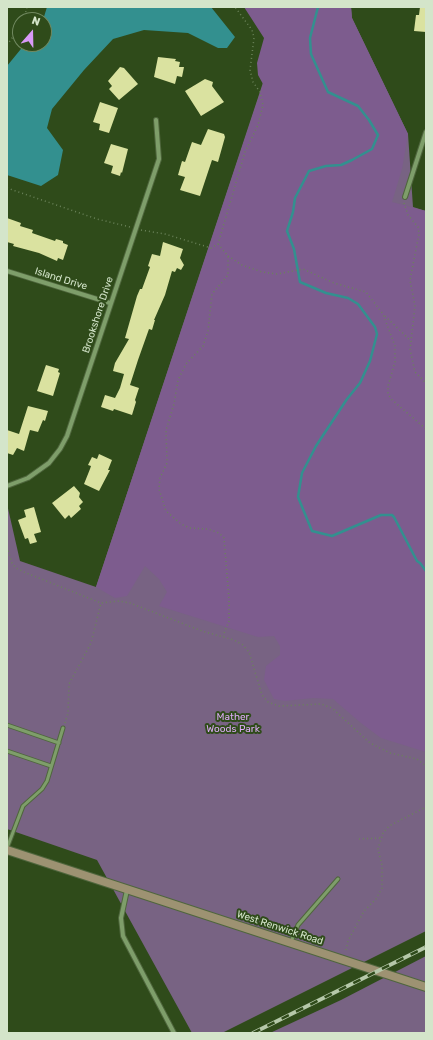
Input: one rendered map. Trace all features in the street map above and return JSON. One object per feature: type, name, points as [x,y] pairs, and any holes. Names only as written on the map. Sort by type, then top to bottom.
[{"type":"street","name":"Brookshore Drive","points":[[7,486],[20,482],[49,463],[60,449],[67,436],[159,159],[156,120]]},
{"type":"street","points":[[405,197],[425,140],[426,132]]},
{"type":"street","name":"Island Drive","points":[[7,271],[110,303]]},
{"type":"street","name":"West Renwick Road","points":[[7,849],[127,890],[426,987]]},
{"type":"street","points":[[127,890],[121,918],[123,936],[174,1033]]},
{"type":"lane","points":[[7,725],[59,742]]},
{"type":"lane","points":[[7,849],[23,806],[42,789],[47,781],[63,728]]},
{"type":"lane","points":[[7,751],[51,766]]},
{"type":"lane","points":[[291,942],[298,925],[338,879]]},
{"type":"path","points":[[7,188],[97,219],[136,229],[165,234],[211,248],[218,244],[246,152],[258,125],[263,105],[260,92],[252,82],[250,70],[254,38],[252,30],[235,7]]},
{"type":"path","points":[[405,197],[404,202],[408,215],[418,227],[419,234],[410,280],[415,306],[410,349],[416,372],[426,383]]},
{"type":"path","points":[[218,244],[228,256],[242,265],[262,272],[277,274],[303,269],[334,283],[366,292],[383,314],[412,341]]},
{"type":"path","points":[[223,636],[228,621],[229,599],[224,538],[219,533],[208,529],[190,528],[182,524],[166,511],[159,489],[160,478],[167,463],[166,430],[174,404],[178,380],[186,364],[203,346],[208,331],[212,294],[228,275],[228,256]]},
{"type":"path","points":[[383,314],[395,346],[395,362],[388,386],[388,393],[391,399],[426,429]]},
{"type":"path","points":[[7,547],[12,563],[16,568],[101,603],[119,601],[130,603],[202,631],[223,636],[243,645],[249,652],[262,694],[268,702],[279,706],[321,704],[332,708],[370,743],[390,753],[417,759],[426,766]]},
{"type":"path","points":[[63,728],[68,713],[68,684],[91,643],[101,603]]},
{"type":"path","points":[[346,950],[348,941],[364,910],[376,898],[382,888],[382,866],[378,849],[380,838],[389,826],[426,807]]},
{"type":"path","points":[[359,839],[380,838]]},
{"type":"green space","name":"Mather Woods Park","points":[[288,7],[351,7],[352,18],[408,134],[413,207],[426,211],[426,931],[222,1033],[192,1033],[97,860],[7,829],[7,504],[20,561],[96,587]]},
{"type":"green space","points":[[426,956],[426,1033],[270,1033],[341,1000]]},
{"type":"shaded area","points":[[244,7],[351,7],[352,18],[408,134],[402,169],[392,202],[426,211],[426,752],[381,738],[333,699],[313,698],[285,701],[274,699],[264,680],[266,666],[280,655],[280,646],[274,636],[258,637],[159,606],[167,592],[159,579],[145,566],[127,596],[115,598],[96,587],[263,84],[258,75],[257,63],[264,38]]},
{"type":"water","points":[[47,7],[211,7],[235,37],[227,48],[218,48],[188,33],[144,30],[113,39],[84,70],[52,109],[47,128],[63,150],[58,175],[41,186],[7,175],[7,66],[18,52],[52,52],[52,12],[45,12]]},
{"type":"building","points":[[420,7],[426,7],[426,32],[414,31],[416,15],[419,15]]},
{"type":"building","points":[[158,57],[176,59],[175,61],[180,62],[179,67],[184,67],[182,77],[177,76],[175,84],[154,77]]},
{"type":"building","points":[[120,67],[124,68],[138,84],[119,100],[109,89],[112,86],[108,81]]},
{"type":"building","points":[[205,79],[213,82],[212,86],[224,102],[201,116],[185,91]]},
{"type":"building","points":[[100,102],[118,108],[109,133],[99,130],[100,124],[93,122]]},
{"type":"building","points":[[208,129],[224,134],[225,137],[218,162],[212,160],[200,196],[180,190],[185,177],[178,175],[182,161],[185,162],[192,142],[201,145]]},
{"type":"building","points":[[111,144],[128,149],[120,176],[111,173],[113,166],[104,163]]},
{"type":"building","points":[[7,218],[21,223],[20,226],[33,230],[32,233],[55,241],[56,239],[63,241],[63,243],[68,245],[63,260],[58,258],[57,261],[39,253],[13,246],[14,244],[7,242]]},
{"type":"building","points":[[163,242],[183,249],[180,258],[184,265],[181,270],[177,268],[175,272],[172,271],[165,295],[154,320],[152,330],[149,329],[138,360],[130,385],[139,388],[132,415],[114,409],[113,411],[101,407],[105,395],[115,398],[120,388],[124,374],[113,371],[115,363],[129,339],[125,338],[137,296],[140,289],[142,289],[150,267],[148,266],[152,254],[160,256]]},
{"type":"building","points":[[46,365],[59,369],[58,372],[60,373],[53,396],[37,391]]},
{"type":"building","points":[[28,406],[48,411],[45,421],[43,420],[38,432],[30,430],[24,451],[17,448],[13,455],[7,453],[7,430],[19,434]]},
{"type":"building","points":[[99,454],[112,460],[108,470],[110,470],[99,491],[84,484],[91,466],[88,465],[92,457],[97,459]]},
{"type":"building","points":[[74,486],[80,493],[79,497],[83,502],[79,506],[81,509],[71,518],[69,515],[65,519],[52,503]]},
{"type":"building","points":[[34,507],[41,532],[34,534],[37,542],[30,544],[28,538],[25,539],[18,520],[26,517],[24,510]]},
{"type":"waterway","points":[[318,7],[310,38],[311,54],[328,92],[358,106],[378,135],[372,149],[352,160],[341,165],[326,166],[309,171],[295,198],[293,212],[287,231],[294,249],[300,282],[326,293],[348,298],[358,304],[375,327],[377,334],[370,361],[360,383],[347,399],[316,446],[302,473],[298,497],[312,531],[332,536],[381,515],[392,515],[417,561],[426,571]]},
{"type":"railway","points":[[253,1033],[426,947]]}]
